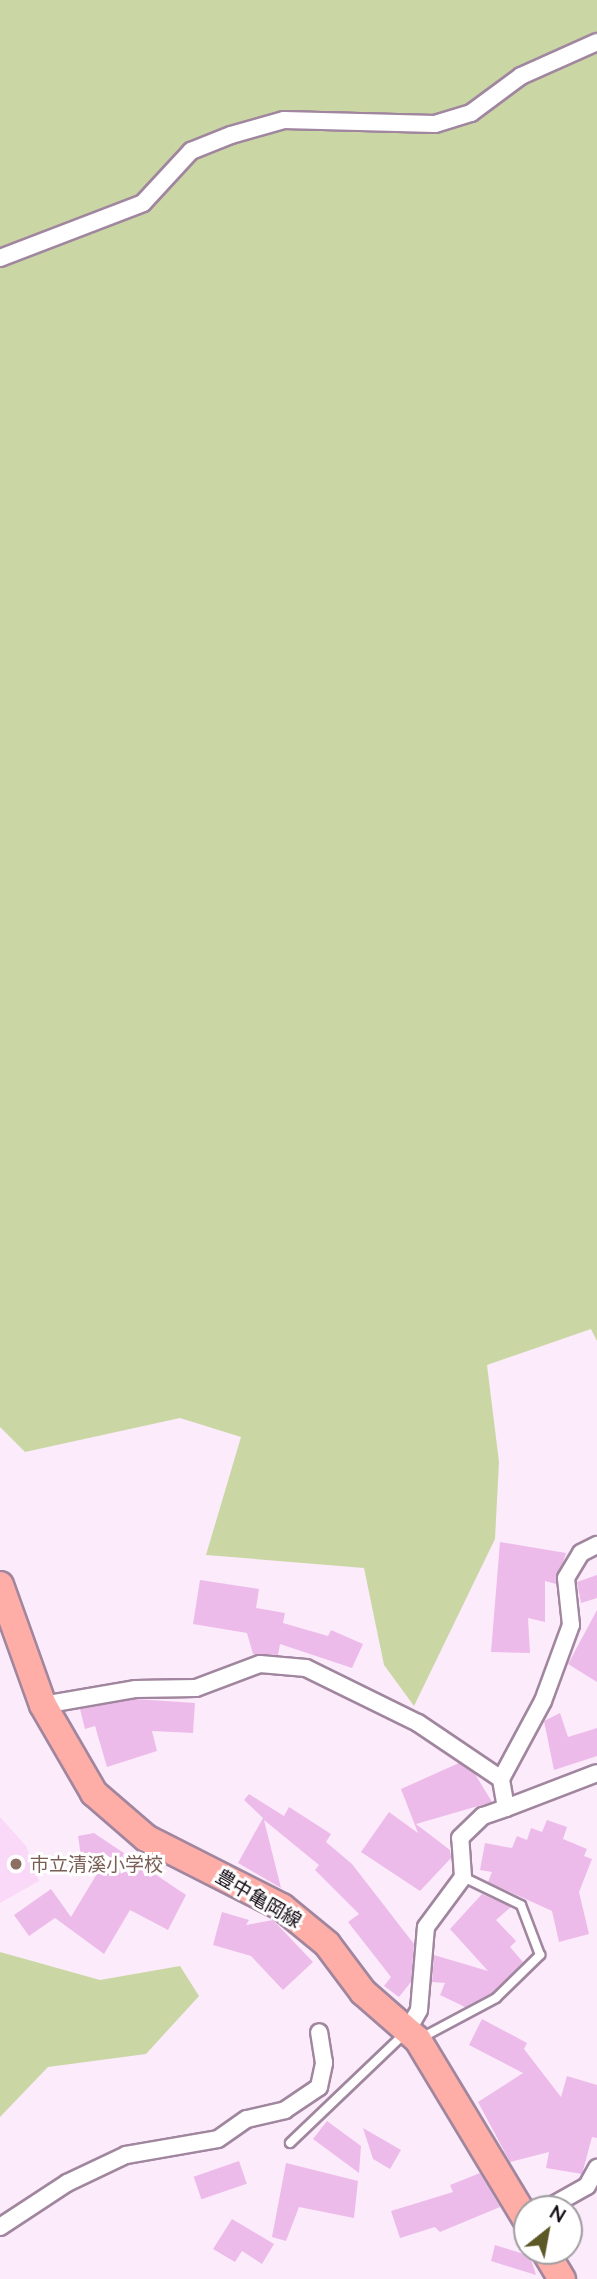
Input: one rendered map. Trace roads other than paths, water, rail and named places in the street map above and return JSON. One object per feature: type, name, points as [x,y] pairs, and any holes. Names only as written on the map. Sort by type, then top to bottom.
[{"type":"main road","name":"豊中亀岡線","points":[[0,1585],[43,1705],[109,1810],[146,1838],[301,1920],[363,1992],[413,2036],[513,2197]]},
{"type":"street","points":[[0,258],[144,203],[191,152],[231,135],[284,120],[435,124],[471,113],[521,76],[597,42]]},
{"type":"street","points":[[506,1808],[501,1779],[543,1702],[572,1625],[566,1578],[582,1553],[597,1545]]},
{"type":"street","points":[[43,1705],[135,1689],[196,1688],[260,1664],[306,1668],[418,1723],[501,1779]]},
{"type":"street","points":[[413,2036],[419,2010],[426,1927],[463,1877],[460,1838],[483,1816],[597,1773]]},
{"type":"street","points":[[0,2227],[67,2183],[126,2155],[218,2139],[247,2119],[285,2110],[319,2087],[324,2063],[319,2032]]},
{"type":"street","points":[[571,2195],[587,2186],[597,2168]]},
{"type":"lane","points":[[290,2143],[413,2036],[496,1998],[540,1955],[520,1905],[463,1877]]},
{"type":"place","name":"市立清溪小学校","points":[[16,1864]]}]
